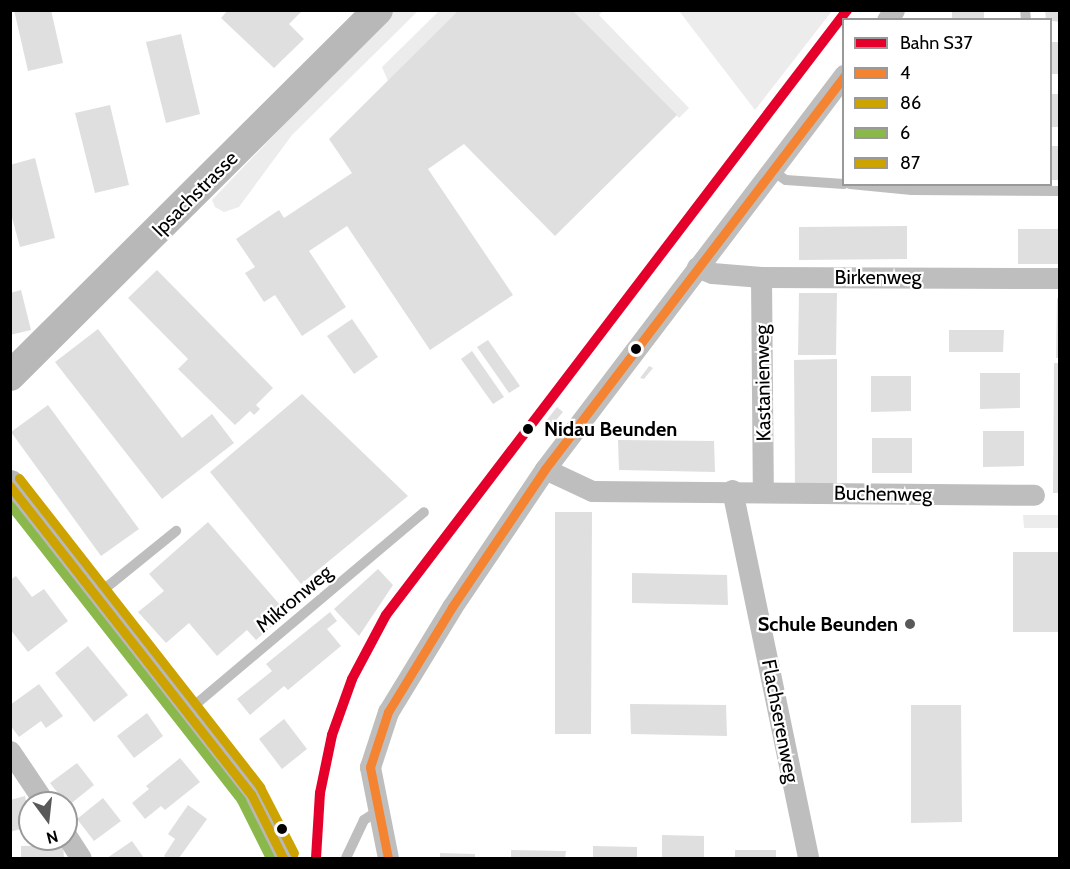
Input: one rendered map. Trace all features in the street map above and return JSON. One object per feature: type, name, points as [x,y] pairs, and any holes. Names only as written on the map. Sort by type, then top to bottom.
[{"type":"main road","name":"Ipsachstrasse","points":[[10,376],[378,10]]},
{"type":"main road","points":[[16,502],[96,595],[251,794],[283,858]]},
{"type":"street","points":[[388,858],[370,767],[380,729],[452,607],[544,469],[771,170],[841,83]]},
{"type":"street","name":"Birkenweg","points":[[697,267],[712,273],[761,277],[1059,278]]},
{"type":"street","name":"Kastanienweg","points":[[761,277],[763,490]]},
{"type":"street","points":[[544,469],[592,491],[732,490]]},
{"type":"street","name":"Buchenweg","points":[[732,490],[1034,495]]},
{"type":"street","name":"Flachserenweg","points":[[732,490],[808,858]]},
{"type":"street","points":[[10,751],[37,791]]},
{"type":"lane","points":[[771,170],[786,180],[842,184]]},
{"type":"lane","points":[[871,186],[912,190],[1059,191]]},
{"type":"lane","name":"Mikronweg","points":[[187,713],[424,512]]},
{"type":"lane","points":[[96,595],[176,531]]},
{"type":"lane","points":[[346,858],[364,820],[378,811]]},
{"type":"shaded area","points":[[392,11],[418,11],[292,135],[239,207],[224,212],[215,207],[212,200]]},
{"type":"shaded area","points":[[439,11],[459,11],[388,81],[382,67]]},
{"type":"shaded area","points":[[572,11],[603,11],[599,15],[689,108],[679,118]]},
{"type":"shaded area","points":[[679,11],[832,11],[755,110]]},
{"type":"shaded area","points":[[1023,515],[1059,515],[1059,528],[1024,528]]},
{"type":"building","points":[[14,10],[51,10],[63,63],[28,71]]},
{"type":"building","points":[[228,10],[303,10],[289,24],[304,39],[274,68],[221,18]]},
{"type":"building","points":[[459,10],[572,10],[677,115],[555,236],[464,144],[428,169],[513,295],[430,350],[347,226],[309,251],[346,307],[302,336],[275,295],[264,302],[245,273],[255,267],[236,239],[279,210],[284,218],[352,173],[329,139]]},
{"type":"building","points":[[952,10],[984,10],[984,18],[952,18]]},
{"type":"building","points":[[1045,10],[1060,10],[1060,22],[1046,18]]},
{"type":"building","points":[[181,34],[200,114],[166,123],[146,42]]},
{"type":"building","points":[[1052,42],[1060,42],[1060,74],[1052,74]]},
{"type":"building","points":[[1052,94],[1060,94],[1060,127],[1052,127]]},
{"type":"building","points":[[110,105],[129,185],[95,193],[75,113]]},
{"type":"building","points":[[1052,146],[1060,146],[1060,180],[1052,180]]},
{"type":"building","points":[[35,158],[55,238],[20,247],[10,210],[10,165]]},
{"type":"building","points":[[907,226],[907,259],[799,260],[799,227]]},
{"type":"building","points":[[1018,229],[1060,229],[1060,264],[1018,264]]},
{"type":"building","points":[[157,270],[273,388],[256,405],[260,409],[254,415],[250,411],[235,425],[178,369],[188,359],[128,298]]},
{"type":"building","points":[[21,290],[31,330],[10,335],[10,293]]},
{"type":"building","points":[[799,293],[837,293],[836,355],[798,355]]},
{"type":"building","points":[[1057,298],[1060,298],[1060,358],[1056,358]]},
{"type":"building","points":[[352,319],[378,357],[354,374],[327,336]]},
{"type":"building","points":[[98,329],[182,438],[212,414],[234,443],[162,499],[55,362]]},
{"type":"building","points":[[949,330],[1004,330],[1003,352],[949,352]]},
{"type":"building","points":[[488,340],[520,386],[509,393],[477,347]]},
{"type":"building","points":[[472,351],[504,397],[493,404],[461,359]]},
{"type":"building","points":[[837,359],[837,487],[795,487],[794,360]]},
{"type":"building","points":[[1054,363],[1060,363],[1060,493],[1053,493]]},
{"type":"building","points":[[649,366],[653,368],[644,379],[640,378]]},
{"type":"building","points":[[980,373],[1020,373],[1020,408],[980,409]]},
{"type":"building","points":[[871,376],[911,376],[911,411],[871,412]]},
{"type":"building","points":[[302,394],[408,496],[301,584],[210,472]]},
{"type":"building","points":[[48,405],[139,529],[101,556],[11,432]]},
{"type":"building","points":[[557,407],[563,412],[552,425],[546,421]]},
{"type":"building","points":[[983,431],[1024,431],[1024,466],[983,467]]},
{"type":"building","points":[[872,438],[912,438],[912,473],[872,473]]},
{"type":"building","points":[[618,440],[714,441],[715,472],[619,470]]},
{"type":"building","points":[[555,512],[592,512],[591,734],[555,734]]},
{"type":"building","points":[[208,522],[287,613],[256,640],[247,630],[217,656],[189,623],[166,643],[138,612],[164,591],[149,574]]},
{"type":"building","points":[[1013,552],[1060,552],[1060,632],[1013,632]]},
{"type":"building","points":[[378,569],[393,585],[359,636],[334,609]]},
{"type":"building","points":[[632,573],[727,575],[728,605],[632,603]]},
{"type":"building","points":[[16,576],[32,597],[44,589],[68,621],[28,652],[10,629],[10,580]]},
{"type":"building","points":[[330,612],[337,621],[327,629],[341,646],[288,690],[284,686],[250,715],[237,699],[272,671],[266,664]]},
{"type":"building","points":[[88,646],[128,695],[94,722],[55,673]]},
{"type":"building","points":[[39,684],[63,716],[46,728],[41,721],[19,737],[10,725],[10,705]]},
{"type":"building","points":[[630,704],[726,705],[727,736],[631,734]]},
{"type":"building","points":[[911,705],[961,705],[962,822],[911,823]]},
{"type":"building","points":[[147,713],[163,736],[134,758],[117,736]]},
{"type":"building","points":[[284,719],[307,749],[282,769],[259,739]]},
{"type":"building","points":[[180,758],[200,782],[165,810],[161,806],[145,819],[132,803],[149,789],[146,786]]},
{"type":"building","points":[[77,763],[94,785],[78,798],[78,791],[56,791],[50,783]]},
{"type":"building","points":[[18,798],[18,830],[10,832],[10,800]]},
{"type":"building","points":[[103,798],[121,821],[94,841],[78,818]]},
{"type":"building","points":[[188,805],[207,819],[179,858],[167,858],[164,856],[175,839],[168,834]]},
{"type":"building","points":[[662,835],[704,836],[704,858],[662,858]]},
{"type":"building","points":[[132,841],[144,858],[107,858]]},
{"type":"building","points":[[593,846],[637,847],[637,858],[593,858]]},
{"type":"building","points":[[511,850],[566,851],[565,858],[511,858]]},
{"type":"building","points":[[735,850],[776,850],[776,858],[735,858]]},
{"type":"building","points":[[21,851],[63,851],[64,858],[21,858]]},
{"type":"building","points":[[440,853],[475,854],[475,858],[440,858]]},
{"type":"rail line","name":"S37","points":[[316,858],[320,793],[332,735],[352,679],[386,615],[847,10]]},
{"type":"transit line","name":"4","points":[[388,858],[370,767],[388,712],[452,607],[545,469],[842,79]]},
{"type":"transit line","name":"87","points":[[19,478],[260,787],[294,853]]},
{"type":"transit line","name":"86","points":[[10,486],[251,794],[283,858]]},
{"type":"transit line","name":"6","points":[[10,505],[241,800],[270,858]]},
{"type":"place","name":"Nidau Beunden","points":[[528,429]]},
{"type":"place","name":"Schule Beunden","points":[[910,624]]}]
